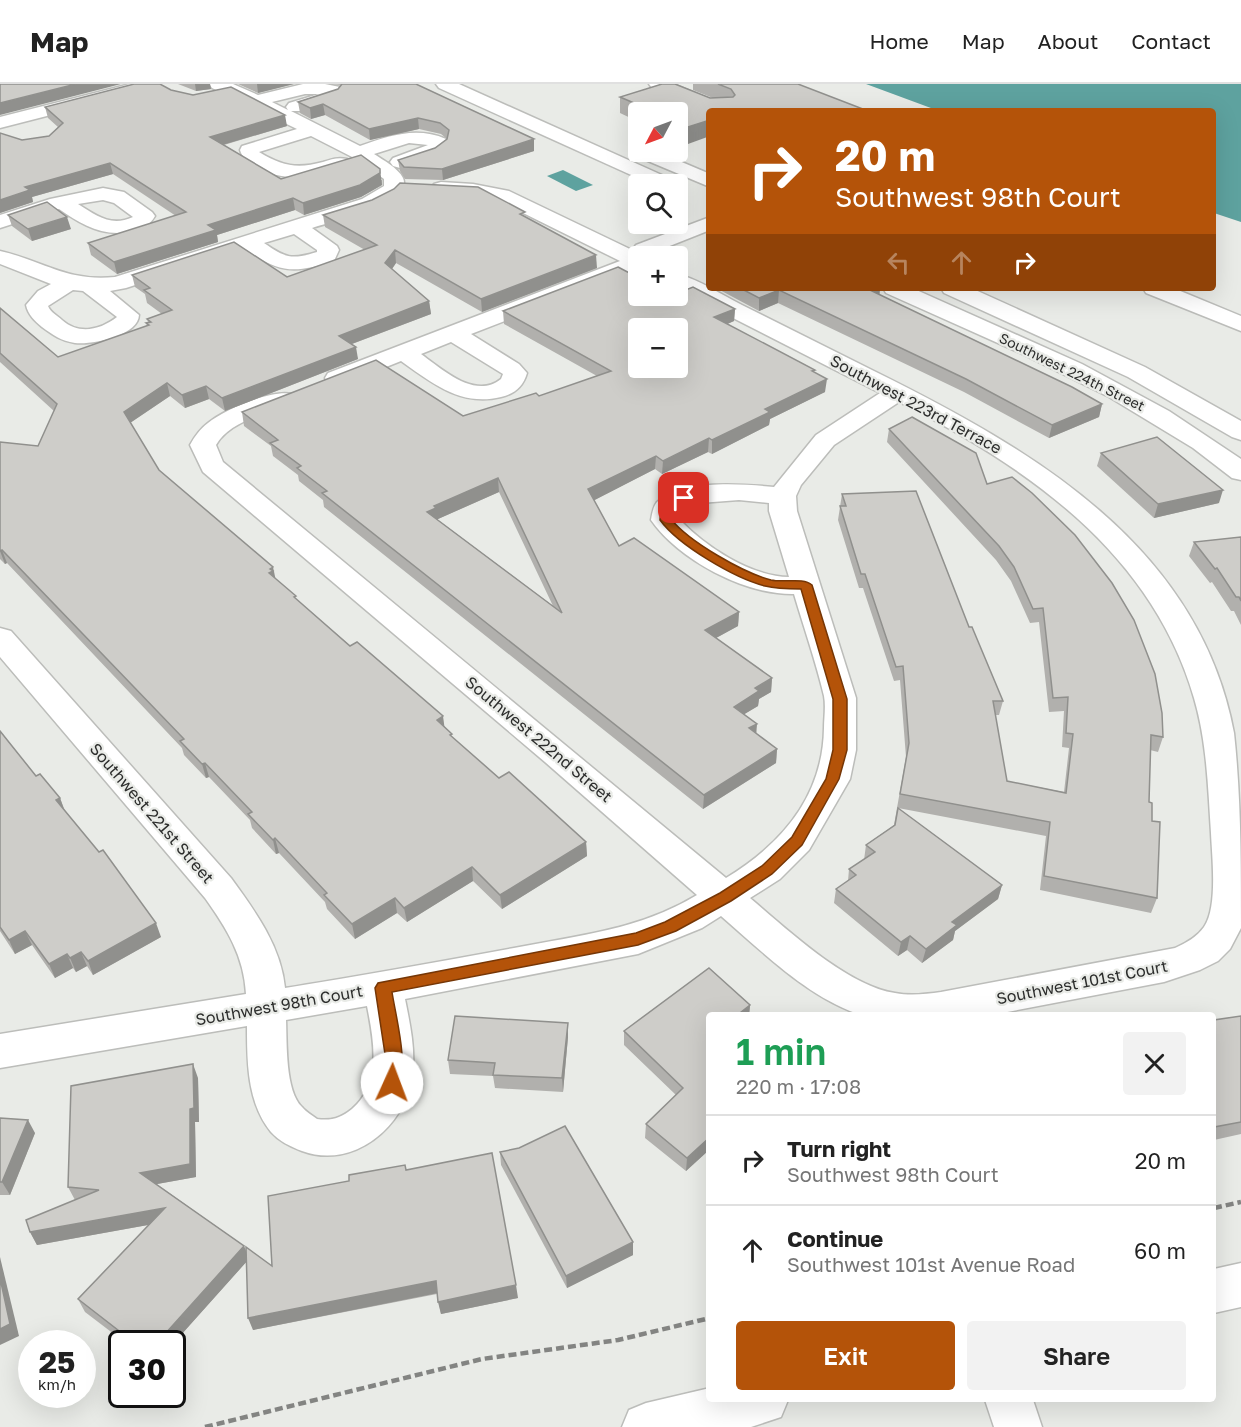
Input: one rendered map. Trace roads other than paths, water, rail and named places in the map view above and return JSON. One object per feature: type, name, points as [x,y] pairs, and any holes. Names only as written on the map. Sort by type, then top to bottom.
[{"type":"street","points":[[445,84],[644,174]]},
{"type":"street","points":[[658,84],[716,108]]},
{"type":"street","points":[[255,100],[309,85],[323,86],[335,93],[324,99],[279,112]]},
{"type":"street","points":[[60,86],[83,101]]},
{"type":"street","points":[[2,132],[28,116],[83,101],[120,87],[159,86]]},
{"type":"street","points":[[0,257],[80,285],[130,280],[369,203],[390,192],[394,186],[394,180],[382,168],[362,155],[255,100],[221,90]]},
{"type":"street","points":[[28,116],[46,128]]},
{"type":"street","points":[[312,130],[256,146],[249,150],[250,154],[280,172],[296,174],[362,155],[407,138],[425,137],[439,143],[439,147],[432,152],[382,168]]},
{"type":"street","points":[[667,162],[706,179]]},
{"type":"street","points":[[394,186],[473,190],[502,195],[628,256]]},
{"type":"street","points":[[0,222],[63,203]]},
{"type":"street","points":[[651,246],[706,225]]},
{"type":"street","points":[[248,242],[279,262],[291,266],[298,266],[326,256],[328,250],[326,246],[296,226]]},
{"type":"street","points":[[688,251],[706,244]]},
{"type":"street","points":[[404,352],[628,265]]},
{"type":"street","points":[[0,277],[8,280],[38,271]]},
{"type":"street","name":"Southwest 223rd Terrace","points":[[688,286],[950,418],[1012,455],[1079,503],[1112,534],[1152,580],[1185,637],[1209,695],[1222,756],[1230,861],[1230,893],[1224,926],[1210,947],[1198,956]]},
{"type":"street","name":"Southwest 224th Street","points":[[901,291],[1068,367],[1125,396],[1199,441],[1241,472]]},
{"type":"street","name":"Southwest 224th Street","points":[[959,291],[1129,367],[1241,432]]},
{"type":"street","points":[[1162,291],[1236,317]]},
{"type":"street","points":[[404,352],[448,382],[470,393],[482,395],[491,393],[511,383],[515,373],[512,369],[452,332]]},
{"type":"street","name":"Southwest 222nd Street","points":[[404,352],[228,421],[210,432],[203,445],[208,461],[217,471],[818,974],[858,998],[894,1009]]},
{"type":"street","points":[[806,585],[780,585],[765,582],[731,569],[693,544],[665,520],[667,508],[696,494],[750,493],[783,496],[789,483],[825,441],[851,421],[899,392]]},
{"type":"street","name":"Southwest 98th Court","points":[[0,1051],[383,988],[638,939],[670,926],[726,897],[767,870],[797,841],[832,779],[840,750],[840,699],[783,510],[783,496]]},
{"type":"street","name":"Southwest 221st Street","points":[[0,638],[218,888],[252,941],[262,963],[267,1008]]},
{"type":"street","name":"Southwest 101st Court","points":[[894,1009],[919,1011],[965,1004],[1164,967],[1198,956]]},
{"type":"street","points":[[267,1008],[270,1086],[276,1103],[285,1121],[294,1129],[308,1135],[332,1139],[347,1134],[384,1105],[392,1083],[394,1054],[383,988]]},
{"type":"street","points":[[1216,1291],[1241,1285]]},
{"type":"street","points":[[646,1427],[755,1402]]},
{"type":"street","points":[[1010,1402],[1018,1427]]},
{"type":"water","points":[[866,84],[1241,84],[1241,222],[1216,214],[1216,108],[931,108]]},
{"type":"water","points":[[563,170],[593,185],[576,191],[547,176]]}]
